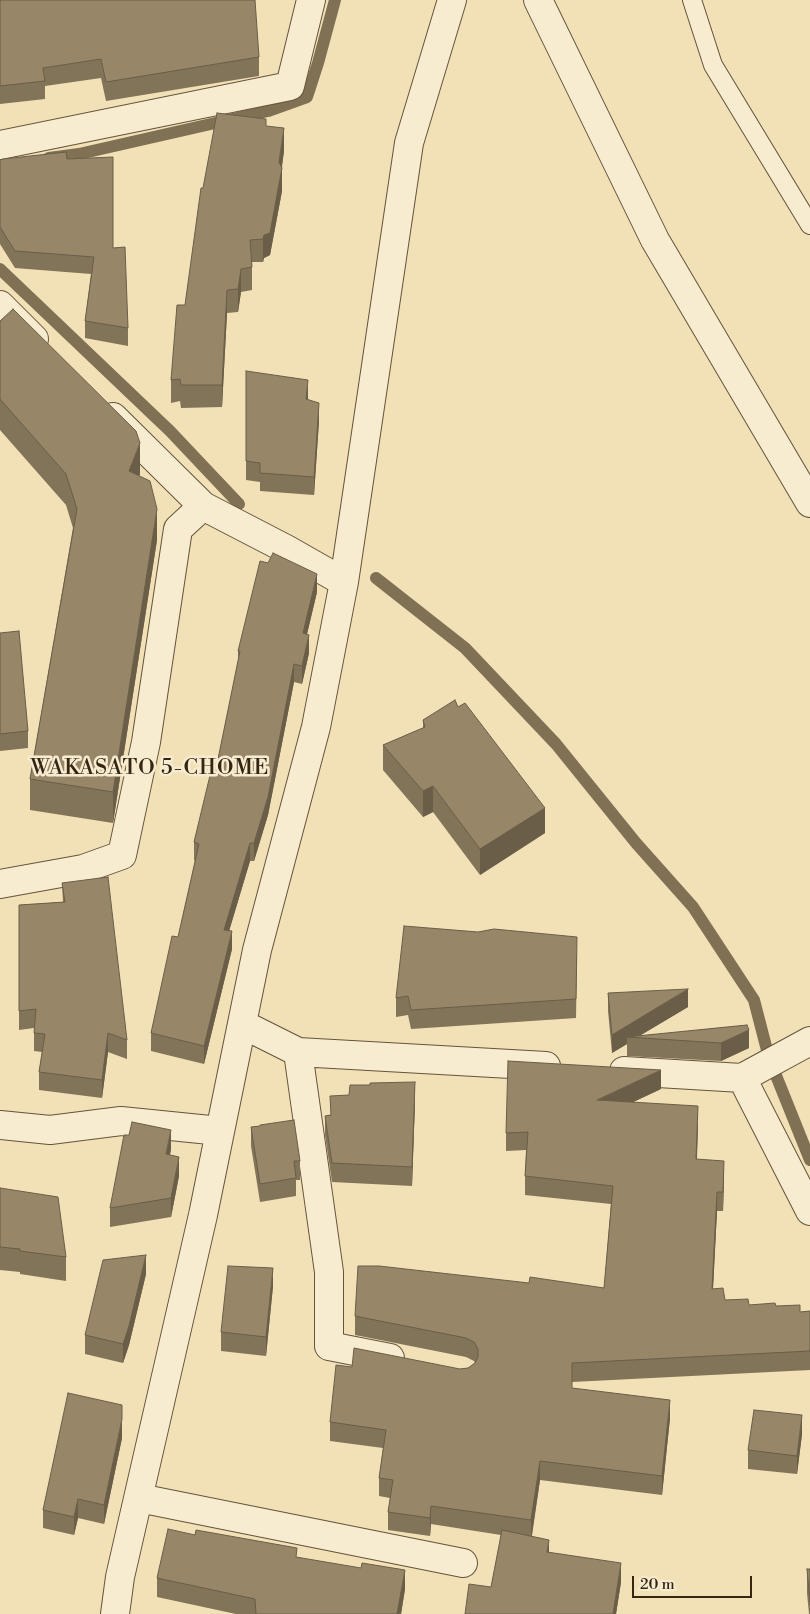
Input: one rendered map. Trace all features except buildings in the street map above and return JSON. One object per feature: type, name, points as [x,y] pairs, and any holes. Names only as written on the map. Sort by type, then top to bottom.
[{"type":"street","points":[[0,145],[290,86],[311,0]]},
{"type":"street","points":[[115,1614],[120,1578],[203,1215],[257,950],[316,727],[344,582],[409,143],[452,0]]},
{"type":"street","points":[[538,0],[655,240],[810,504]]},
{"type":"street","points":[[0,305],[49,353]]},
{"type":"street","points":[[98,402],[203,506],[286,549],[344,582]]},
{"type":"street","points":[[0,884],[83,869],[122,855],[146,742],[178,529],[203,506]]},
{"type":"street","points":[[242,1024],[298,1052],[574,1068]]},
{"type":"street","points":[[604,1070],[751,1073],[810,1041]]},
{"type":"street","points":[[298,1052],[329,1272],[329,1346],[416,1363]]},
{"type":"street","points":[[751,1073],[810,1211]]},
{"type":"street","points":[[0,1125],[50,1130],[121,1121],[220,1131]]},
{"type":"street","points":[[139,1498],[463,1562]]},
{"type":"lane","points":[[692,0],[713,65],[810,225]]},
{"type":"waterway","points":[[49,158],[79,154],[268,111],[307,97],[335,0]]},
{"type":"waterway","points":[[0,269],[170,431],[239,504]]},
{"type":"waterway","points":[[376,578],[465,648],[556,744],[636,843],[693,907],[754,1000],[769,1058],[810,1160]]},
{"type":"district","name":"WAKASATO 5-CHOME","points":[[150,769]]}]
